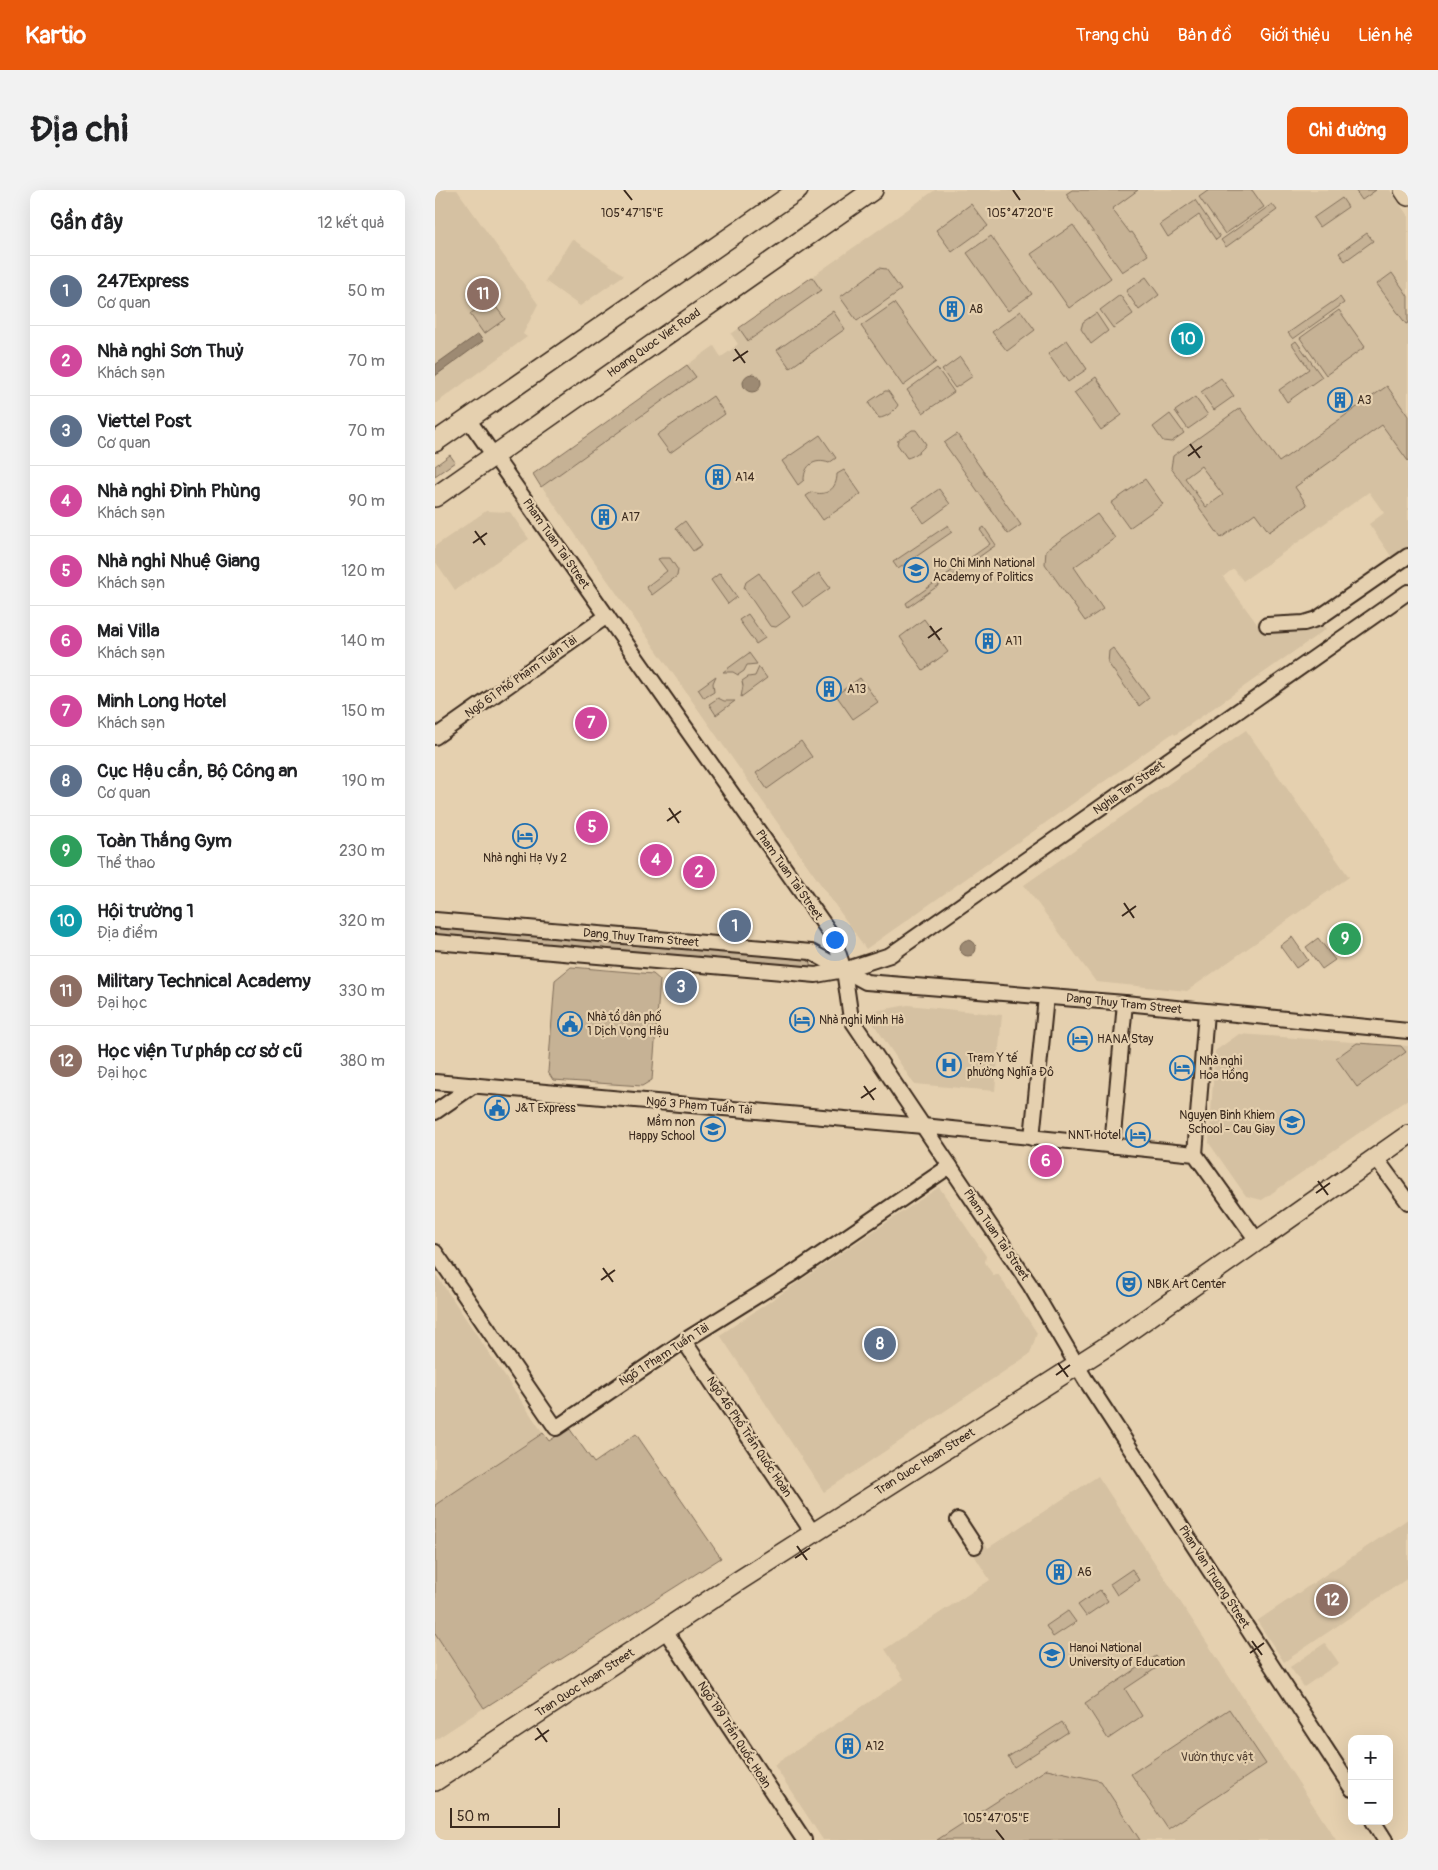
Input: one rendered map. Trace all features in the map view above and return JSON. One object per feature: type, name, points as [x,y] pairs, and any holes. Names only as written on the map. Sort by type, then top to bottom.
[{"type":"street","points":[[435,442],[799,190]]},
{"type":"street","name":"Hoang Quoc Viet Road","points":[[435,497],[873,190]]},
{"type":"street","points":[[1404,190],[1408,196]]},
{"type":"street","name":"Pham Tuan Tai Street","points":[[468,419],[833,937],[844,970],[851,1020],[1030,1285],[1077,1364]]},
{"type":"street","points":[[1267,625],[1304,623],[1317,619],[1408,556]]},
{"type":"street","name":"Nghia Tan Street","points":[[844,970],[890,955],[1408,592]]},
{"type":"street","name":"Ngõ 61 Phố Phạm Tuấn Tài","points":[[435,737],[607,616]]},
{"type":"street","name":"Dang Thuy Tram Street","points":[[435,920],[811,952],[866,982],[1125,1003],[1206,1012],[1343,1023],[1408,1031]]},
{"type":"street","name":"Dang Thuy Tram Street","points":[[435,942],[816,975],[844,970]]},
{"type":"street","points":[[1033,1138],[1046,996]]},
{"type":"street","points":[[1112,1146],[1125,1003]]},
{"type":"street","points":[[1206,1012],[1195,1154],[1257,1242]]},
{"type":"street","name":"Ngõ 3 Phạm Tuấn Tài","points":[[435,1082],[923,1126],[1195,1154]]},
{"type":"street","points":[[435,1112],[474,1086]]},
{"type":"street","name":"Tran Quoc Hoan Street","points":[[435,1781],[712,1598],[1115,1341],[1408,1135]]},
{"type":"street","points":[[1375,1157],[1408,1202]]},
{"type":"street","name":"Ngõ 1 Phạm Tuấn Tài","points":[[435,1252],[555,1428],[684,1341],[795,1272],[950,1166]]},
{"type":"street","name":"Ngõ 46 Phố Trần Quốc Hoàn","points":[[684,1341],[813,1533]]},
{"type":"street","name":"Phan Van Truong Street","points":[[1077,1364],[1348,1783]]},
{"type":"street","points":[[959,1520],[975,1546]]},
{"type":"street","name":"Ngõ 199 Trần Quốc Hoàn","points":[[665,1630],[804,1840]]},
{"type":"street","points":[[1376,1825],[1385,1840]]},
{"type":"shaded area","points":[[435,190],[457,190],[538,304],[523,334],[527,337],[435,404]]},
{"type":"shaded area","name":"Ho Chi Minh National Academy of Politics","points":[[935,190],[1390,190],[1408,216],[1408,549],[1393,559],[1369,524],[1384,513],[1369,492],[1243,581],[1234,569],[1229,572],[1223,577],[1260,628],[1321,623],[1326,629],[1175,735],[1173,733],[866,949],[533,474],[714,346],[721,357],[730,351],[738,344],[731,334]]},
{"type":"shaded area","points":[[572,239],[624,275],[580,306],[545,281]]},
{"type":"shaded area","points":[[478,334],[483,341],[435,376],[435,365]]},
{"type":"shaded area","points":[[748,374],[756,374],[761,379],[759,390],[748,392],[743,387],[743,379]]},
{"type":"shaded area","points":[[486,511],[510,512],[529,539],[455,590],[435,561],[435,546]]},
{"type":"shaded area","points":[[1246,730],[1349,877],[1187,991],[1096,982],[1024,885]]},
{"type":"shaded area","points":[[965,940],[971,940],[976,945],[974,954],[965,956],[960,951],[960,945]]},
{"type":"shaded area","name":"Trạm Y tế phường Nghĩa Đô","points":[[908,1005],[1002,1015],[995,1091],[914,1084],[871,1020],[869,1012]]},
{"type":"shaded area","name":"Nguyen Binh Khiem School - Cau Giay","points":[[1239,1034],[1408,1046],[1408,1099],[1262,1200],[1246,1196],[1209,1143],[1215,1051]]},
{"type":"shaded area","points":[[939,1187],[986,1256],[985,1262],[989,1269],[994,1276],[998,1274],[1037,1333],[1030,1354],[824,1492],[720,1335]]},
{"type":"shaded area","points":[[435,1273],[543,1433],[435,1505]]},
{"type":"shaded area","name":"Hanoi National University of Education","points":[[1098,1476],[1336,1840],[823,1840],[774,1765],[904,1679],[885,1649],[990,1580],[972,1552],[985,1543],[988,1548]]},
{"type":"shaded area","points":[[1408,1519],[1408,1578],[1284,1662],[1257,1621]]},
{"type":"shaded area","points":[[435,1633],[484,1708],[435,1740]]},
{"type":"shaded area","points":[[1325,1643],[1339,1663],[1304,1687],[1290,1667]]},
{"type":"green space","points":[[1072,190],[1138,190],[1112,209],[1130,233],[1132,232],[1148,255],[1122,272],[1066,194]]},
{"type":"green space","points":[[1209,190],[1252,190],[1264,207],[1225,234],[1199,197]]},
{"type":"green space","points":[[1355,190],[1376,190],[1362,200]]},
{"type":"green space","points":[[1342,198],[1348,207],[1319,227],[1313,218]]},
{"type":"green space","points":[[1195,200],[1220,237],[1216,240],[1199,215],[1168,237],[1160,224]]},
{"type":"green space","points":[[971,204],[988,226],[952,252],[936,230]]},
{"type":"green space","points":[[1272,204],[1277,210],[1226,247],[1221,240]]},
{"type":"green space","points":[[1073,225],[1111,278],[1069,308],[1031,254]]},
{"type":"green space","points":[[1367,233],[1373,241],[1345,261],[1339,253]]},
{"type":"green space","points":[[991,236],[1032,294],[1008,311],[967,253]]},
{"type":"green space","points":[[879,268],[886,269],[901,290],[857,321],[840,297]]},
{"type":"green space","points":[[1392,273],[1408,296],[1408,323],[1406,324],[1377,284]]},
{"type":"green space","points":[[812,277],[821,290],[748,341],[739,328]]},
{"type":"green space","points":[[1146,277],[1159,295],[1139,310],[1126,291]]},
{"type":"green space","points":[[1120,295],[1133,314],[1113,328],[1100,310]]},
{"type":"green space","points":[[1340,297],[1344,303],[1293,339],[1288,333]]},
{"type":"green space","points":[[490,299],[505,319],[484,334],[470,314]]},
{"type":"green space","points":[[894,303],[936,362],[903,386],[861,326]]},
{"type":"green space","points":[[1339,310],[1365,347],[1326,375],[1300,338]]},
{"type":"green space","points":[[833,311],[845,329],[790,368],[777,350]]},
{"type":"green space","points":[[1021,311],[1035,330],[1007,351],[992,332]]},
{"type":"green space","points":[[1096,313],[1108,331],[1091,344],[1081,329],[1083,322]]},
{"type":"green space","points":[[1067,340],[1087,369],[1068,382],[1048,354]]},
{"type":"green space","points":[[1296,341],[1322,377],[1287,402],[1279,390],[1309,369],[1292,344]]},
{"type":"green space","points":[[960,357],[973,376],[955,388],[942,370]]},
{"type":"green space","points":[[687,365],[696,377],[541,487],[533,474]]},
{"type":"green space","points":[[937,368],[954,392],[923,413],[907,390]]},
{"type":"green space","points":[[1096,377],[1122,415],[1101,430],[1074,393]]},
{"type":"green space","points":[[1221,378],[1234,396],[1214,410],[1201,392]]},
{"type":"green space","points":[[1387,386],[1408,416],[1408,461],[1382,425],[1295,487],[1307,505],[1269,532],[1255,513],[1221,538],[1171,468],[1173,456],[1240,408],[1279,462]],"holes":[[[1201,466],[1223,495],[1206,507],[1185,478]]]},
{"type":"green space","points":[[888,391],[898,405],[890,414],[879,418],[869,404],[870,401]]},
{"type":"green space","points":[[713,396],[725,414],[670,453],[657,435]]},
{"type":"green space","points":[[1195,397],[1208,415],[1188,429],[1175,411]]},
{"type":"green space","points":[[1170,414],[1184,433],[1171,442],[1163,441],[1153,427]]},
{"type":"green space","points":[[912,430],[916,430],[926,444],[918,453],[907,458],[897,444],[898,440]]},
{"type":"green space","points":[[957,434],[1021,525],[1008,534],[944,443]]},
{"type":"green space","points":[[820,435],[836,458],[829,463],[819,461],[811,464],[806,470],[804,480],[798,485],[782,461]]},
{"type":"green space","points":[[450,455],[455,462],[435,476],[435,466]]},
{"type":"green space","points":[[844,470],[861,494],[823,520],[806,496],[812,492],[822,493],[833,488],[837,474]]},
{"type":"green space","points":[[1145,479],[1163,504],[1129,528],[1111,503]]},
{"type":"green space","points":[[939,489],[950,504],[924,523],[913,507]]},
{"type":"green space","points":[[1097,514],[1115,538],[1074,567],[1103,609],[1085,621],[1045,564],[1046,550]]},
{"type":"green space","points":[[685,521],[702,545],[693,551],[676,528]]},
{"type":"green space","points":[[948,525],[952,532],[898,569],[893,562]]},
{"type":"green space","points":[[984,527],[996,545],[908,607],[906,603],[990,544],[980,530]]},
{"type":"green space","points":[[670,558],[678,570],[677,576],[652,595],[646,587],[667,571],[658,559]]},
{"type":"green space","points":[[720,573],[737,597],[728,604],[711,580]]},
{"type":"green space","points":[[759,573],[790,617],[776,627],[770,626],[744,588],[746,582]]},
{"type":"green space","points":[[819,573],[830,588],[803,607],[792,592]]},
{"type":"green space","points":[[748,614],[765,638],[756,644],[739,620]]},
{"type":"green space","points":[[924,619],[948,652],[923,670],[900,637]]},
{"type":"green space","points":[[1113,648],[1149,698],[1139,706],[1108,663],[1109,651]]},
{"type":"green space","points":[[749,653],[757,664],[747,665],[744,671],[738,675],[733,672],[723,672]]},
{"type":"green space","points":[[759,667],[767,678],[741,697],[742,681],[748,677],[755,676]]},
{"type":"green space","points":[[716,676],[713,683],[714,692],[704,698],[698,689]]},
{"type":"green space","points":[[860,678],[878,702],[853,719],[836,695]]},
{"type":"green space","points":[[718,698],[724,701],[735,701],[716,715],[709,704]]},
{"type":"green space","points":[[801,741],[812,757],[767,789],[756,773]]},
{"type":"green space","points":[[435,927],[806,959],[810,965],[808,968],[435,936]]},
{"type":"green space","points":[[1292,937],[1308,960],[1296,968],[1280,946]]},
{"type":"green space","points":[[1318,938],[1335,960],[1322,969],[1306,947]]},
{"type":"green space","points":[[571,967],[653,974],[660,980],[652,1080],[642,1086],[553,1080],[548,1072],[555,980]]},
{"type":"green space","points":[[1357,1043],[1401,1046],[1406,1052],[1357,1087],[1336,1058]]},
{"type":"green space","points":[[569,1428],[594,1463],[636,1434],[721,1558],[484,1708],[435,1633],[435,1505],[543,1433],[549,1441]]},
{"type":"green space","points":[[1132,1569],[1139,1580],[1117,1595],[1110,1584]]},
{"type":"green space","points":[[1100,1590],[1108,1601],[1086,1616],[1078,1605]]},
{"type":"green space","points":[[1068,1611],[1076,1622],[1053,1637],[1046,1626]]},
{"type":"green space","points":[[1156,1656],[1161,1665],[1125,1689],[1142,1716],[1108,1739],[1085,1703]]},
{"type":"green space","name":"Vườn thực vật","points":[[1229,1709],[1266,1764],[1168,1829],[1131,1774]]},
{"type":"green space","points":[[1062,1722],[1068,1732],[1014,1767],[1008,1757]]},
{"type":"green space","points":[[1047,1769],[1101,1781],[1140,1840],[937,1840]]},
{"type":"place","name":"Military Technical Academy","points":[[483,294]]},
{"type":"place","name":"A8","points":[[952,309]]},
{"type":"place","name":"Hội trường 1","points":[[1187,339]]},
{"type":"place","name":"A3","points":[[1340,400]]},
{"type":"place","name":"A14","points":[[718,477]]},
{"type":"place","name":"A17","points":[[604,517]]},
{"type":"place","name":"Ho Chi Minh National Academy of Politics","points":[[916,570]]},
{"type":"place","name":"A11","points":[[988,641]]},
{"type":"place","name":"A13","points":[[829,689]]},
{"type":"place","name":"Minh Long Hotel","points":[[591,723]]},
{"type":"place","name":"Nhà nghỉ Nhuệ Giang","points":[[592,827]]},
{"type":"place","name":"Nhà nghỉ Hạ Vy 2","points":[[525,836]]},
{"type":"place","name":"Nhà nghỉ Đình Phùng","points":[[656,860]]},
{"type":"place","name":"Nhà nghỉ Sơn Thuỷ","points":[[699,872]]},
{"type":"place","name":"247Express","points":[[735,926]]},
{"type":"place","name":"Toàn Thắng Gym","points":[[1345,939]]},
{"type":"place","name":"Viettel Post","points":[[681,987]]},
{"type":"place","name":"Nhà nghỉ Minh Hà","points":[[802,1020]]},
{"type":"place","name":"Nhà tổ dân phố 1 Dịch Vọng Hậu","points":[[570,1024]]},
{"type":"place","name":"HANA Stay","points":[[1080,1039]]},
{"type":"place","name":"Trạm Y tế phường Nghĩa Đô","points":[[949,1065]]},
{"type":"place","name":"Nhà nghỉ Hoa Hồng","points":[[1182,1068]]},
{"type":"place","name":"J&T Express","points":[[497,1108]]},
{"type":"place","name":"Nguyen Binh Khiem School - Cau Giay","points":[[1292,1122]]},
{"type":"place","name":"Mầm non Happy School","points":[[713,1129]]},
{"type":"place","name":"NNT Hotel","points":[[1138,1135]]},
{"type":"place","name":"Mai Villa","points":[[1046,1161]]},
{"type":"place","name":"NBK Art Center","points":[[1129,1284]]},
{"type":"place","name":"Cục Hậu cần, Bộ Công an","points":[[880,1344]]},
{"type":"place","name":"A6","points":[[1059,1572]]},
{"type":"place","name":"Học viện Tư pháp cơ sở cũ","points":[[1332,1600]]},
{"type":"place","name":"Hanoi National University of Education","points":[[1052,1655]]},
{"type":"place","name":"A12","points":[[848,1746]]}]
